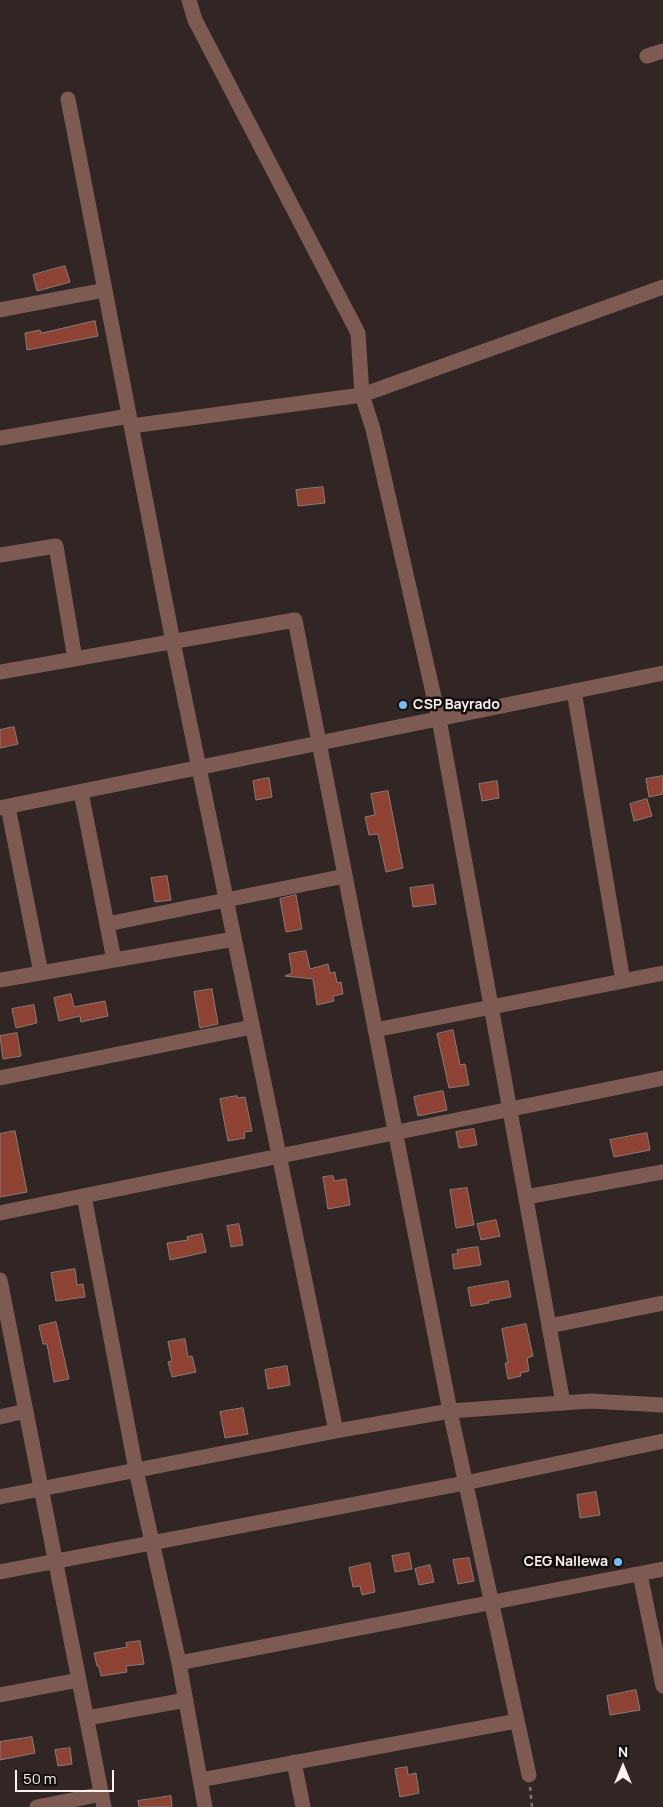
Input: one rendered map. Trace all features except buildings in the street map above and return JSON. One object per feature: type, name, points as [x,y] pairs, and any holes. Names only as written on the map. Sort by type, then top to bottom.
[{"type":"street","points":[[189,0],[194,20],[358,333],[362,395],[373,429],[439,718],[563,1404]]},
{"type":"street","points":[[647,56],[663,51]]},
{"type":"street","points":[[68,99],[173,642],[336,1431]]},
{"type":"street","points":[[0,438],[130,421],[362,395],[663,287]]},
{"type":"street","points":[[0,310],[105,290]]},
{"type":"street","points":[[0,555],[56,546],[75,659]]},
{"type":"street","points":[[0,672],[295,620],[450,1411],[529,1775]]},
{"type":"street","points":[[41,973],[4,807],[663,673]]},
{"type":"street","points":[[574,691],[622,981]]},
{"type":"street","points":[[81,792],[114,960]]},
{"type":"street","points":[[107,924],[345,876]]},
{"type":"street","points":[[0,980],[234,939]]},
{"type":"street","points":[[375,1030],[663,972]]},
{"type":"street","points":[[0,1078],[252,1027]]},
{"type":"street","points":[[0,1213],[663,1078]]},
{"type":"street","points":[[526,1197],[663,1172]]},
{"type":"street","points":[[84,1196],[136,1470],[179,1663],[205,1807]]},
{"type":"street","points":[[0,1280],[4,1322],[26,1411],[103,1800],[36,1807]]},
{"type":"street","points":[[548,1326],[663,1303]]},
{"type":"street","points":[[0,1497],[336,1431],[450,1411],[590,1402],[663,1405]]},
{"type":"street","points":[[0,1416],[26,1411]]},
{"type":"street","points":[[0,1572],[465,1483],[663,1441]]},
{"type":"street","points":[[179,1663],[663,1569]]},
{"type":"street","points":[[640,1574],[663,1686]]},
{"type":"street","points":[[0,1695],[79,1680]]},
{"type":"street","points":[[87,1718],[186,1700]]},
{"type":"street","points":[[200,1780],[517,1721]]},
{"type":"street","points":[[294,1762],[303,1807]]},
{"type":"path","points":[[529,1775],[532,1807]]},
{"type":"place","name":"CSP Bayrado","points":[[403,705]]},
{"type":"place","name":"CEG Nallewa","points":[[618,1562]]}]
